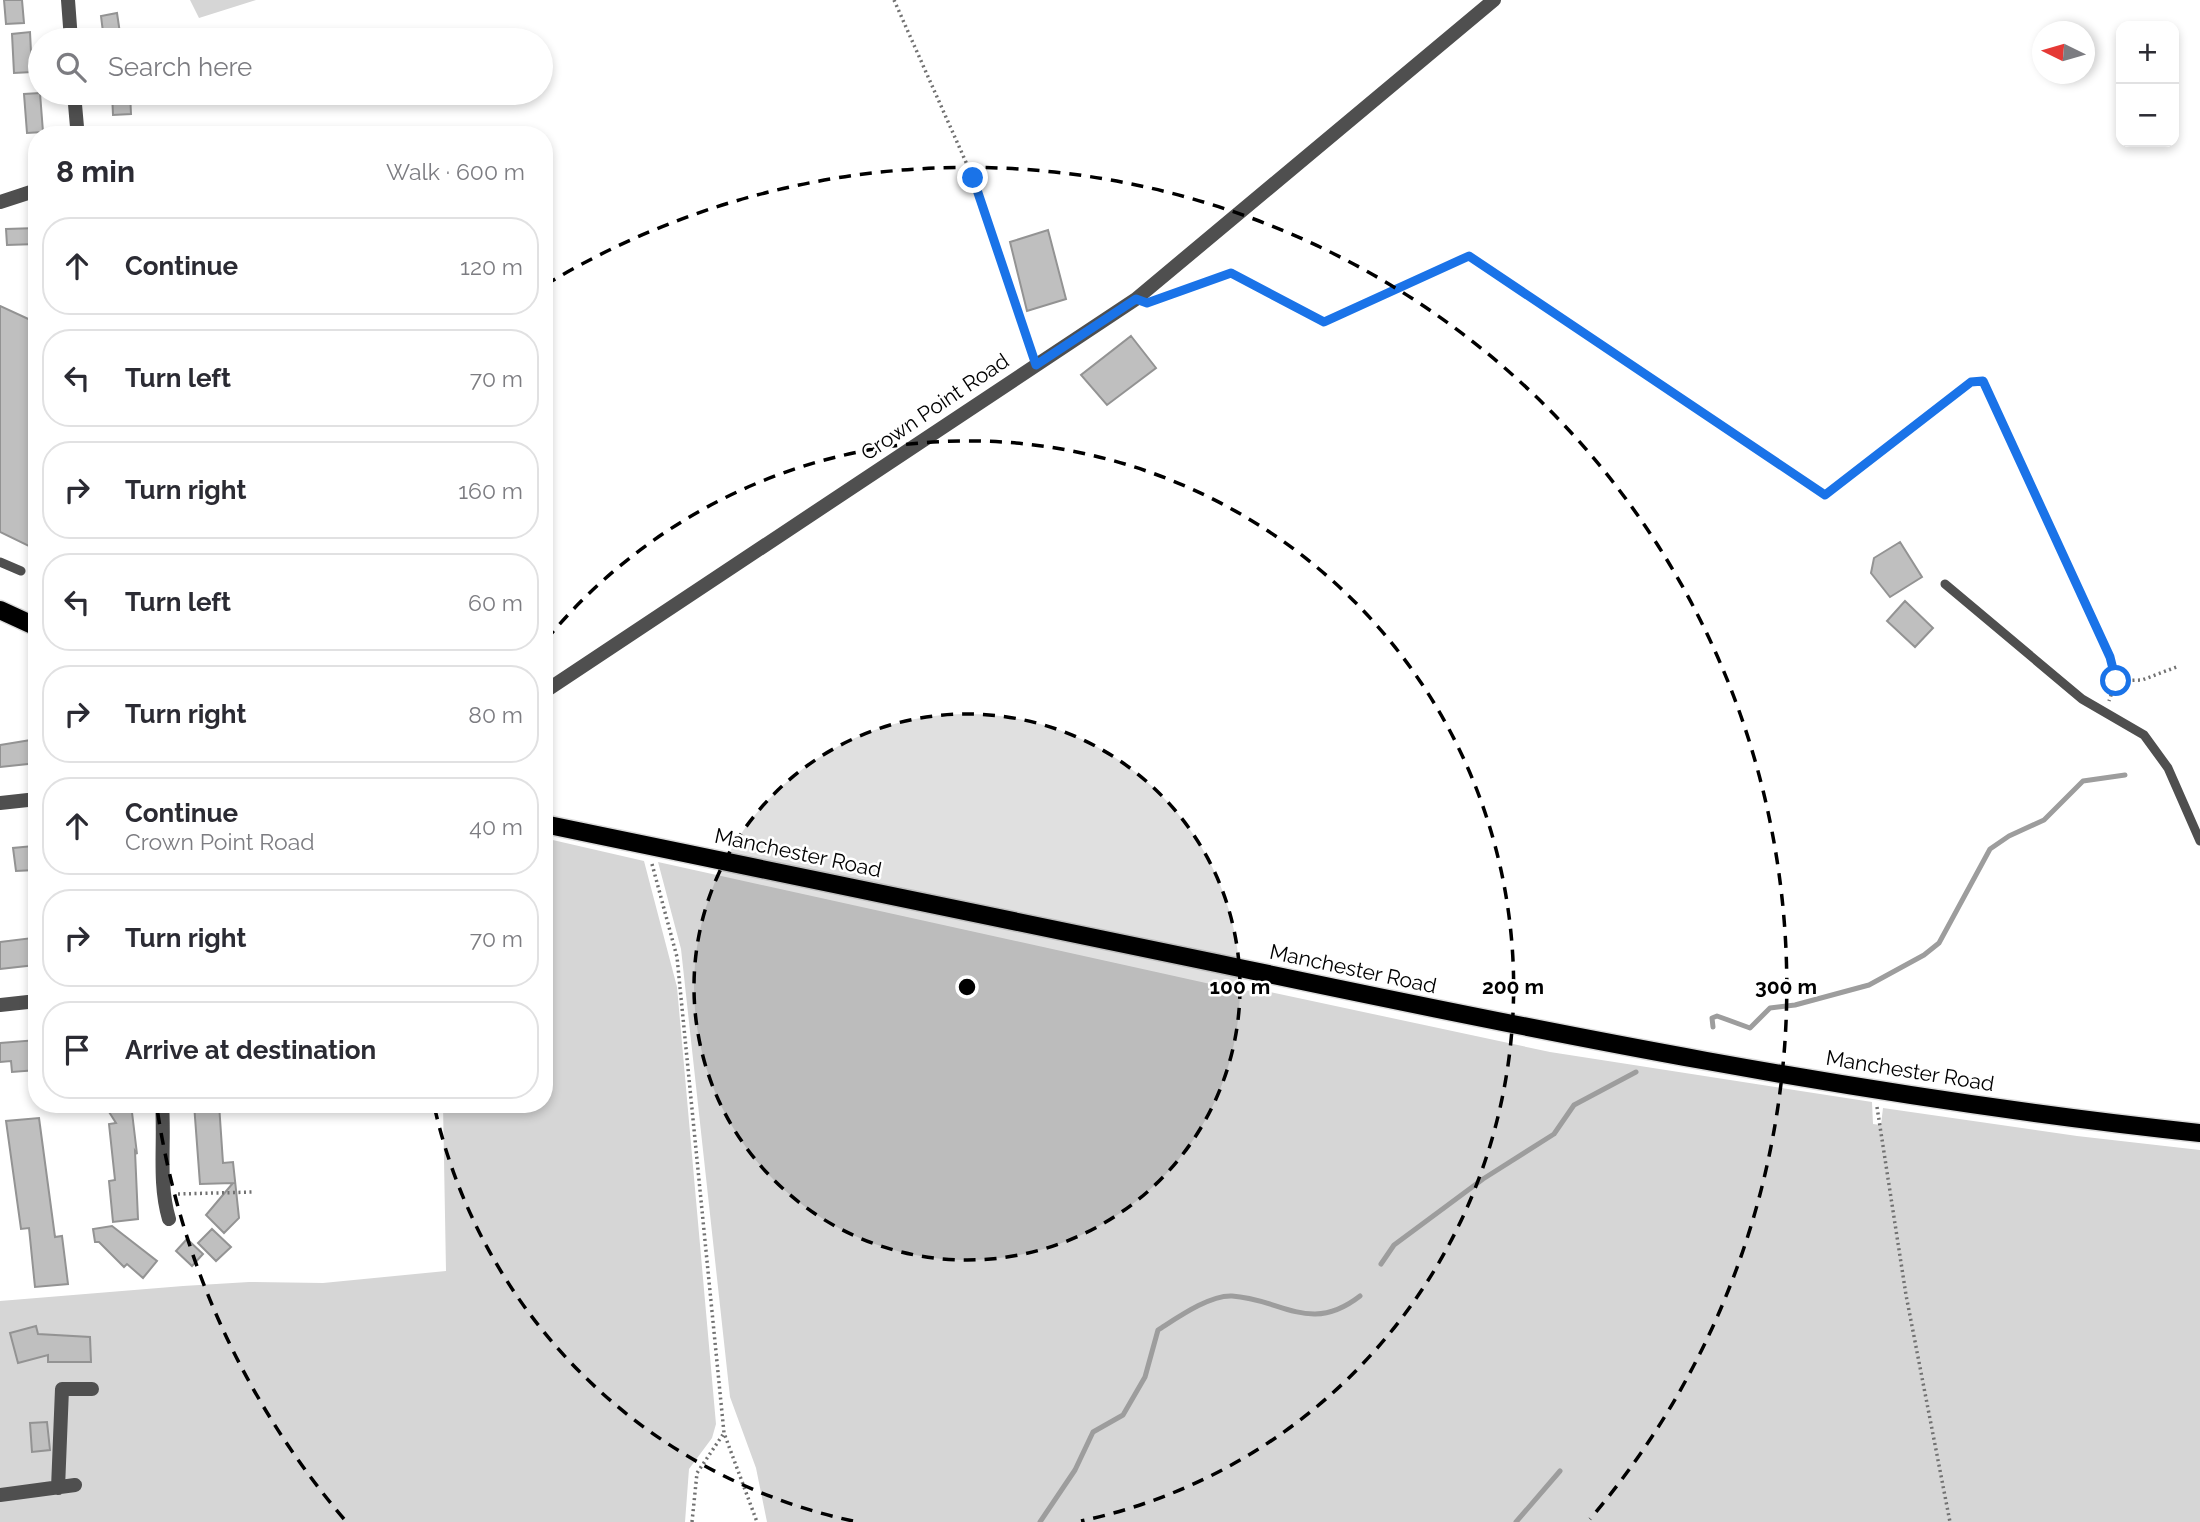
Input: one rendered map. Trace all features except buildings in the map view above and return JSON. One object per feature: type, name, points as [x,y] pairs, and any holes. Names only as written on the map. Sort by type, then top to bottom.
[{"type":"main road","points":[[0,610],[28,623]]},
{"type":"main road","name":"Manchester Road","points":[[553,826],[1545,1032],[1875,1090],[2089,1121],[2200,1133]]},
{"type":"street","points":[[68,0],[70,28]]},
{"type":"street","name":"Crown Point Road","points":[[553,686],[1167,275],[1494,0]]},
{"type":"street","points":[[75,105],[77,126]]},
{"type":"street","points":[[0,202],[28,193]]},
{"type":"street","points":[[0,803],[28,800]]},
{"type":"street","points":[[0,1005],[28,1002]]},
{"type":"street","points":[[163,1113],[165,1149],[162,1195],[169,1219]]},
{"type":"street","points":[[58,1488],[62,1388],[92,1389]]},
{"type":"street","points":[[0,1495],[75,1485]]},
{"type":"lane","points":[[0,562],[21,571]]},
{"type":"lane","points":[[1945,584],[2082,699],[2144,735],[2168,768],[2200,841]]},
{"type":"path","points":[[894,0],[973,178],[1036,365]]},
{"type":"path","points":[[1166,294],[1231,273],[1324,322],[1469,256],[1825,495],[1971,382],[1983,381],[2110,657],[2116,681],[2105,713]]},
{"type":"path","points":[[2116,681],[2142,680],[2179,666]]},
{"type":"path","points":[[647,845],[677,957],[724,1433],[757,1522]]},
{"type":"path","points":[[1875,1090],[1906,1295],[1950,1522]]},
{"type":"path","points":[[162,1195],[253,1192]]},
{"type":"path","points":[[692,1522],[697,1473],[724,1433]]},
{"type":"shaded area","points":[[190,0],[256,0],[199,18]]},
{"type":"shaded area","points":[[553,840],[644,861],[677,987],[716,1424],[712,1438],[689,1469],[685,1522],[0,1522],[0,1301],[249,1282],[323,1283],[446,1271],[443,1113],[553,1113]]},
{"type":"shaded area","points":[[658,862],[1242,991],[1261,990],[1550,1052],[1872,1102],[1873,1124],[1881,1125],[1883,1108],[2077,1136],[2200,1150],[2200,1522],[767,1522],[756,1468],[730,1397],[681,949]]},
{"type":"waterway","points":[[1713,1027],[1712,1018],[1717,1016],[1750,1028],[1770,1008],[1795,1005],[1869,985],[1924,955],[1939,943],[1990,849],[2009,836],[2044,820],[2083,781],[2125,775]]},
{"type":"waterway","points":[[1381,1264],[1394,1245],[1483,1179],[1554,1134],[1574,1105],[1636,1072]]},
{"type":"waterway","points":[[1040,1522],[1075,1470],[1093,1432],[1123,1415],[1145,1377],[1158,1330],[1194,1308],[1223,1297],[1250,1298],[1311,1314],[1326,1313],[1360,1296]]},
{"type":"waterway","points":[[1516,1522],[1560,1471]]},
{"type":"route","points":[[973,178],[1036,365],[1136,299],[1147,303],[1231,273],[1324,322],[1469,256],[1825,495],[1971,382],[1983,381],[2110,657],[2116,681]]}]
